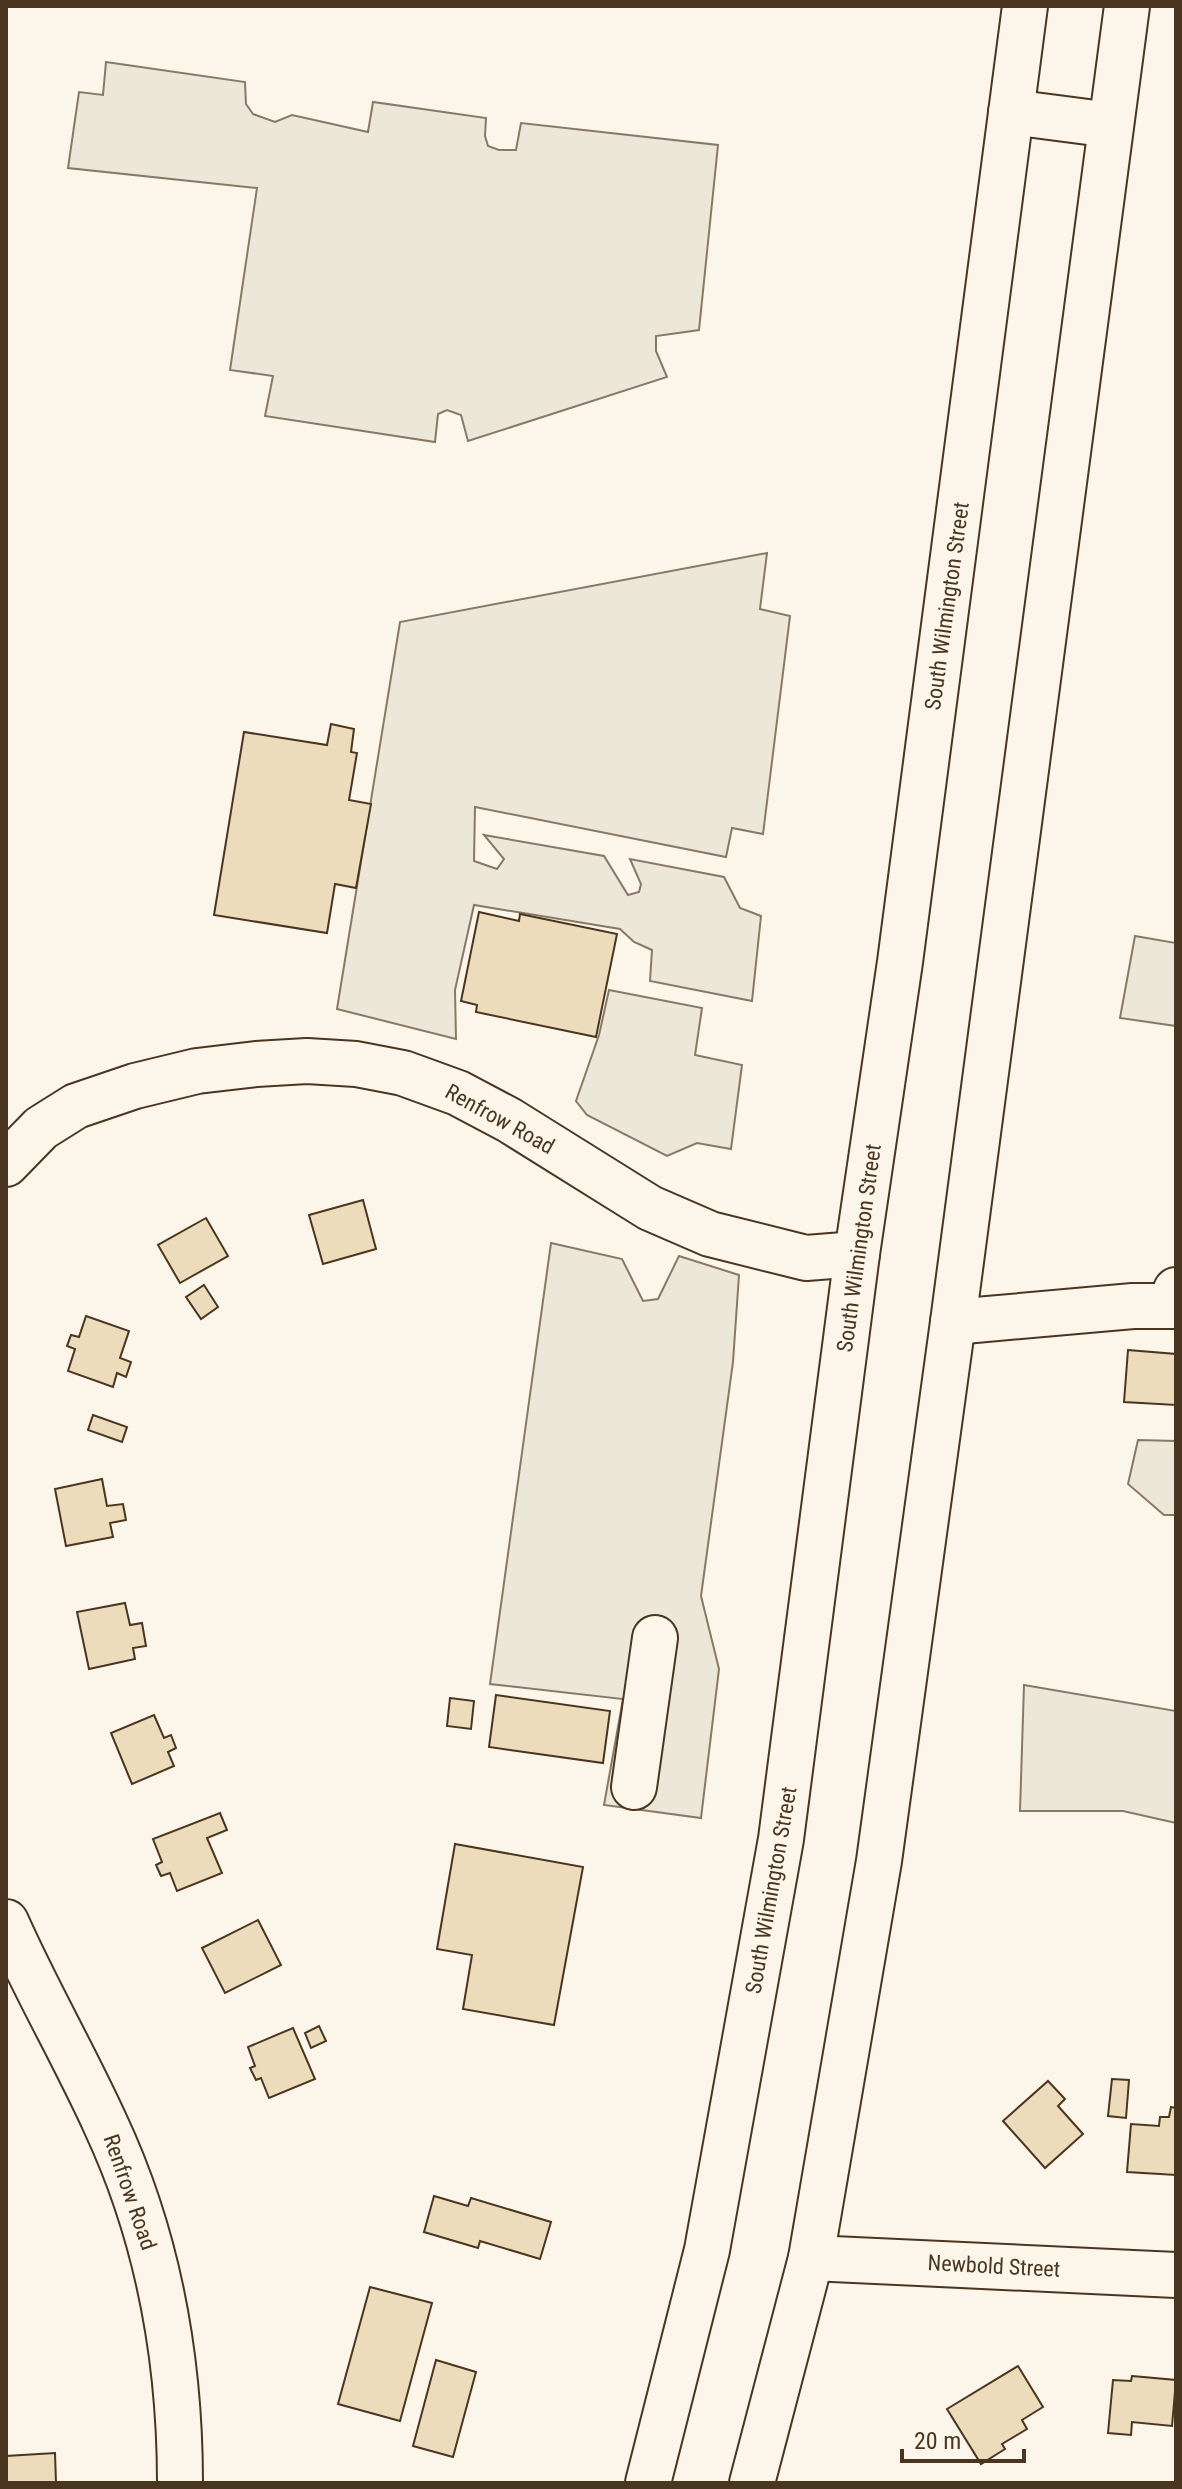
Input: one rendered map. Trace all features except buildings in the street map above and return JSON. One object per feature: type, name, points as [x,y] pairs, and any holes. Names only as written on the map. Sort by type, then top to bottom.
[{"type":"main road","name":"South Wilmington Street","points":[[648,2483],[707,2250],[781,1839],[1025,6]]},
{"type":"main road","points":[[752,2483],[811,2258],[879,1861],[1127,6]]},
{"type":"main road","points":[[1011,112],[1111,125]]},
{"type":"main road","name":"Renfrow Road","points":[[6,1164],[41,1128],[76,1106],[135,1086],[197,1071],[256,1064],[307,1061],[356,1064],[403,1073],[458,1093],[509,1120],[650,1208],[710,1234],[806,1258],[857,1254]]},
{"type":"main road","points":[[953,1322],[1175,1302]]},
{"type":"main road","points":[[634,1787],[655,1638]]},
{"type":"main road","name":"Renfrow Road","points":[[6,1922],[106,2123],[136,2198],[168,2323],[177,2398],[180,2483]]},
{"type":"main road","name":"Newbold Street","points":[[811,2258],[1176,2275]]},
{"type":"shaded area","points":[[106,62],[245,82],[246,104],[253,114],[275,122],[292,115],[368,132],[373,102],[486,118],[488,146],[499,150],[516,150],[521,123],[718,145],[699,330],[656,336],[656,351],[667,377],[468,441],[461,415],[447,410],[438,414],[435,442],[265,416],[273,376],[230,370],[257,188],[68,168],[79,92],[103,95]]},
{"type":"shaded area","points":[[767,553],[760,609],[790,616],[763,834],[732,828],[726,857],[475,807],[474,861],[497,869],[504,859],[484,835],[604,856],[628,895],[639,892],[641,884],[630,859],[724,877],[740,908],[761,916],[752,1001],[650,981],[652,950],[634,942],[620,929],[474,905],[455,990],[456,1039],[337,1009],[400,622]]},
{"type":"shaded area","points":[[1135,936],[1176,943],[1176,1026],[1120,1018]]},
{"type":"shaded area","points":[[609,990],[702,1008],[695,1055],[742,1065],[731,1149],[697,1143],[667,1156],[587,1115],[576,1101],[599,1035]]},
{"type":"shaded area","points":[[551,1243],[622,1259],[643,1301],[658,1299],[679,1256],[739,1275],[733,1362],[701,1596],[719,1669],[701,1818],[604,1805],[623,1699],[490,1684]]},
{"type":"shaded area","points":[[1138,1440],[1176,1441],[1176,1515],[1164,1515],[1128,1484]]},
{"type":"shaded area","points":[[1024,1685],[1176,1711],[1176,1823],[1123,1811],[1020,1811]]}]
